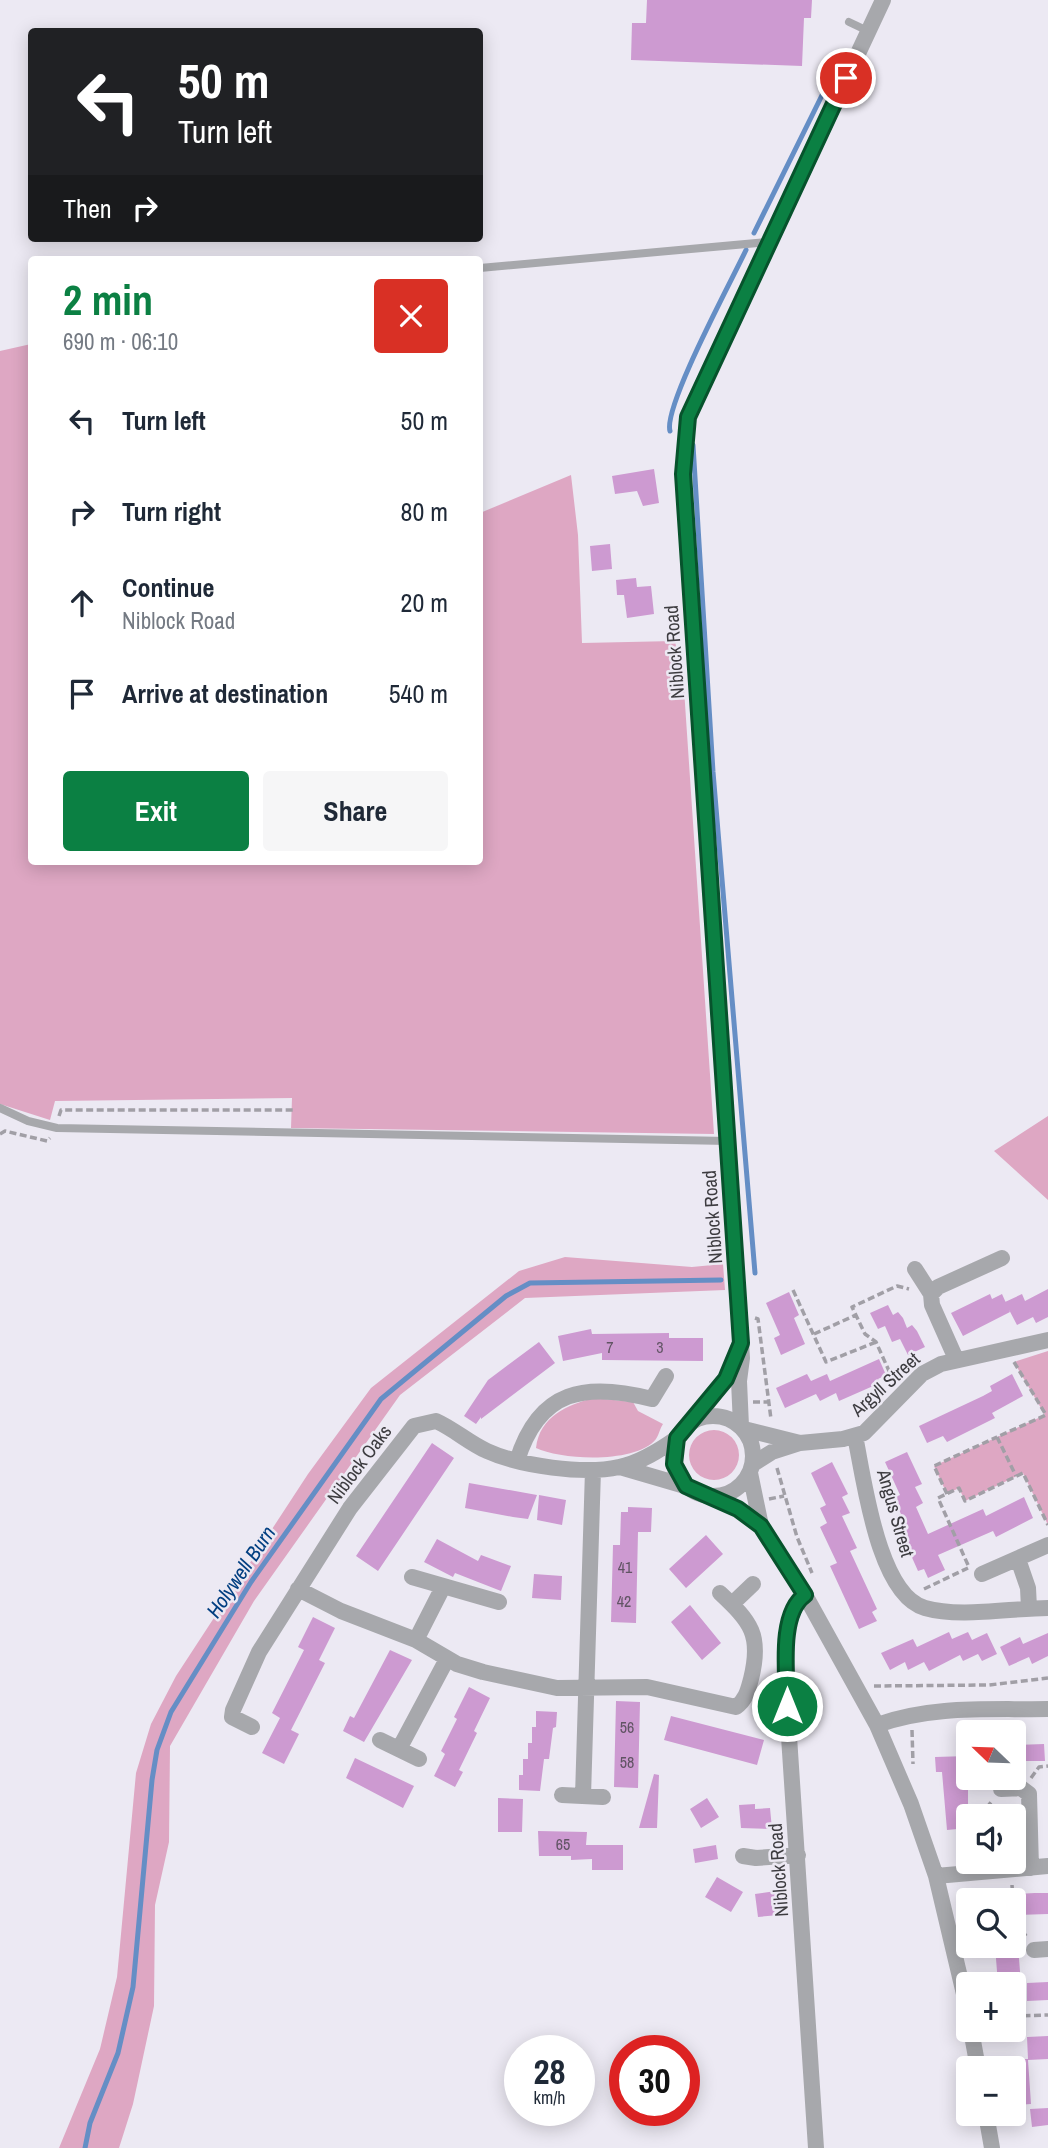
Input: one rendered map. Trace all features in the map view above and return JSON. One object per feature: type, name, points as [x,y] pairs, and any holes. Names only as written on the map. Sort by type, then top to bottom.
[{"type":"street","name":"Niblock Road","points":[[742,1428],[741,1343],[683,474],[684,444],[688,417],[883,0]]},
{"type":"street","points":[[931,1294],[938,1287],[1002,1258]]},
{"type":"street","points":[[915,1269],[931,1294],[932,1305],[956,1359]]},
{"type":"street","name":"Argyll Street","points":[[752,1468],[772,1452],[800,1443],[855,1436],[872,1427],[922,1374],[956,1359],[1007,1351],[1048,1340]]},
{"type":"street","name":"Niblock Road","points":[[695,1420],[726,1379],[741,1343]]},
{"type":"street","points":[[517,1461],[533,1422],[557,1401],[595,1390],[652,1399],[666,1376]]},
{"type":"street","points":[[761,1526],[752,1468],[752,1443],[742,1428],[720,1416],[695,1420],[677,1438],[674,1464],[686,1486],[738,1509],[761,1526],[884,1722],[936,1876],[959,1972]]},
{"type":"street","name":"Niblock Oaks","points":[[252,1727],[232,1717],[235,1703],[259,1652],[364,1490],[405,1437],[422,1422],[436,1421],[489,1452],[517,1461],[593,1470],[621,1467],[656,1453],[677,1438]]},
{"type":"street","name":"Argyll Street","points":[[742,1428],[800,1443]]},
{"type":"street","name":"Angus Street","points":[[855,1436],[878,1541],[898,1586],[906,1597]]},
{"type":"street","name":"Niblock Oaks","points":[[621,1467],[686,1486]]},
{"type":"street","points":[[709,1496],[733,1492],[752,1468]]},
{"type":"street","points":[[583,1796],[593,1470]]},
{"type":"street","points":[[976,1571],[1018,1559],[1048,1545]]},
{"type":"street","points":[[1018,1559],[1028,1588],[1029,1608]]},
{"type":"street","points":[[412,1577],[499,1602]]},
{"type":"street","points":[[732,1604],[753,1584]]},
{"type":"street","points":[[416,1640],[443,1587]]},
{"type":"street","points":[[298,1589],[341,1611],[416,1640],[447,1659],[483,1672],[535,1685],[647,1688],[736,1707],[745,1698],[757,1651],[754,1633],[720,1593]]},
{"type":"street","name":"Niblock Road","points":[[805,1595],[796,1602],[791,1611],[787,1646],[787,1706],[816,2148]]},
{"type":"street","points":[[906,1597],[921,1607],[940,1611],[1048,1608]]},
{"type":"street","points":[[399,1749],[447,1659]]},
{"type":"street","points":[[884,1722],[937,1710],[1048,1709]]},
{"type":"street","points":[[380,1740],[419,1759]]},
{"type":"street","points":[[1025,1790],[1030,1797],[1031,1868]]},
{"type":"street","points":[[562,1795],[603,1797]]},
{"type":"street","points":[[743,1856],[756,1858],[798,1855]]},
{"type":"street","points":[[936,1876],[1048,1866]]},
{"type":"street","points":[[988,2126],[992,2148]]},
{"type":"lane","points":[[849,22],[868,31]]},
{"type":"lane","points":[[483,268],[768,242]]},
{"type":"lane","points":[[0,1108],[28,1121],[57,1128],[728,1141]]},
{"type":"path","points":[[57,1128],[61,1110],[293,1110]]},
{"type":"path","points":[[904,1393],[894,1382],[876,1342],[865,1334],[852,1307],[897,1286],[931,1294]]},
{"type":"path","points":[[793,1290],[826,1362],[876,1342]]},
{"type":"path","points":[[739,1315],[758,1319],[772,1423],[769,1435]]},
{"type":"path","points":[[814,1334],[856,1315]]},
{"type":"path","points":[[947,1494],[934,1466],[1046,1415],[1007,1351]]},
{"type":"path","points":[[997,1437],[1016,1476]]},
{"type":"path","points":[[772,1452],[797,1537],[813,1574]]},
{"type":"path","points":[[906,1597],[976,1571],[938,1498],[959,1488],[965,1501],[1023,1473],[1048,1525]]},
{"type":"path","points":[[868,1675],[874,1686],[884,1722]]},
{"type":"path","points":[[874,1686],[989,1685],[1048,1678]]},
{"type":"path","points":[[1026,1785],[1039,1767],[1048,1766]]},
{"type":"path","points":[[1026,1932],[1041,1949]]},
{"type":"path","points":[[1026,2016],[1048,2015]]},
{"type":"shaded area","points":[[28,345],[28,865],[483,865],[483,512],[571,475],[578,535],[582,643],[675,641],[684,689],[714,1134],[291,1128],[292,1098],[55,1101],[50,1120],[0,1104],[0,351]]},
{"type":"shaded area","points":[[1048,1116],[1048,1200],[994,1151]]},
{"type":"shaded area","points":[[565,1257],[692,1267],[723,1264],[725,1290],[525,1298],[400,1395],[254,1601],[170,1746],[169,1842],[155,1905],[154,2006],[133,2104],[119,2148],[59,2148],[100,2049],[117,1977],[136,1773],[151,1724],[176,1676],[308,1474],[371,1388],[519,1271]]},
{"type":"shaded area","points":[[1048,1351],[1048,1525],[1023,1473],[965,1501],[959,1488],[947,1494],[934,1466],[1045,1415],[1014,1362]]},
{"type":"shaded area","points":[[594,1398],[633,1402],[638,1411],[663,1424],[656,1439],[632,1453],[616,1456],[580,1457],[536,1448],[549,1420],[565,1408]]},
{"type":"shaded area","points":[[714,1430],[731,1438],[739,1455],[731,1472],[714,1480],[697,1472],[689,1455],[697,1438]]},
{"type":"building","points":[[647,0],[812,0],[811,18],[804,18],[802,66],[631,60],[632,23],[646,23]]},
{"type":"building","points":[[654,469],[659,503],[643,506],[637,491],[615,494],[612,476]]},
{"type":"building","points":[[610,544],[612,569],[592,571],[590,546]]},
{"type":"building","points":[[636,578],[637,587],[651,586],[654,614],[627,618],[624,595],[617,595],[616,580]]},
{"type":"building","points":[[1048,1289],[1048,1317],[1036,1323],[1033,1317],[1017,1325],[1005,1302],[1022,1294],[1025,1301]]},
{"type":"building","points":[[789,1292],[799,1315],[794,1318],[805,1344],[781,1355],[774,1338],[780,1335],[766,1303]]},
{"type":"building","points":[[990,1294],[992,1299],[1002,1294],[1010,1312],[963,1336],[951,1313]]},
{"type":"building","points":[[888,1305],[893,1315],[898,1312],[903,1318],[907,1328],[912,1325],[925,1347],[908,1355],[900,1339],[892,1342],[885,1326],[878,1329],[870,1313]]},
{"type":"building","points":[[591,1329],[592,1334],[669,1333],[669,1338],[703,1338],[703,1361],[602,1360],[602,1353],[563,1361],[558,1336]]},
{"type":"building","points":[[539,1342],[555,1363],[481,1417],[476,1424],[464,1416],[488,1380]]},
{"type":"building","points":[[879,1359],[886,1375],[878,1379],[880,1383],[839,1401],[836,1393],[820,1401],[816,1394],[785,1408],[776,1388],[807,1374],[811,1381],[827,1374],[830,1381]]},
{"type":"building","points":[[1012,1374],[1023,1396],[992,1413],[995,1418],[947,1442],[943,1436],[927,1443],[919,1426],[992,1391],[990,1386]]},
{"type":"building","points":[[432,1443],[454,1458],[378,1571],[356,1556]]},
{"type":"building","points":[[907,1452],[922,1484],[915,1487],[923,1503],[916,1507],[928,1534],[983,1509],[986,1516],[1024,1497],[1033,1518],[996,1537],[993,1531],[938,1555],[945,1570],[928,1578],[924,1569],[918,1571],[894,1517],[901,1514],[893,1498],[900,1495],[885,1462]]},
{"type":"building","points":[[832,1462],[848,1494],[842,1497],[850,1513],[842,1516],[857,1548],[850,1551],[877,1609],[872,1612],[877,1621],[859,1629],[830,1566],[837,1563],[820,1527],[827,1523],[820,1508],[826,1505],[811,1473]]},
{"type":"building","points":[[469,1483],[537,1495],[528,1519],[465,1508]]},
{"type":"building","points":[[539,1495],[566,1500],[562,1525],[537,1520]]},
{"type":"building","points":[[628,1507],[652,1508],[651,1532],[638,1532],[636,1623],[611,1622],[613,1545],[620,1545],[621,1512],[628,1512]]},
{"type":"building","points":[[706,1535],[723,1554],[686,1588],[669,1569]]},
{"type":"building","points":[[437,1539],[478,1561],[481,1555],[511,1566],[501,1591],[455,1573],[453,1577],[424,1562]]},
{"type":"building","points":[[534,1574],[562,1576],[561,1600],[532,1598]]},
{"type":"building","points":[[690,1605],[721,1643],[702,1660],[671,1622]]},
{"type":"building","points":[[313,1617],[335,1628],[319,1660],[325,1663],[291,1730],[299,1734],[284,1764],[262,1753],[280,1718],[272,1713],[304,1650],[298,1647]]},
{"type":"building","points":[[949,1632],[952,1639],[968,1632],[972,1640],[987,1633],[997,1654],[982,1661],[978,1654],[963,1661],[960,1655],[929,1671],[924,1662],[908,1670],[905,1662],[890,1670],[881,1653],[913,1639],[917,1647]]},
{"type":"building","points":[[1048,1633],[1048,1656],[1032,1664],[1029,1657],[1009,1666],[1000,1647],[1020,1637],[1023,1644]]},
{"type":"building","points":[[390,1650],[412,1660],[364,1742],[343,1731],[350,1716],[354,1718]]},
{"type":"building","points":[[469,1687],[490,1698],[474,1731],[477,1733],[459,1770],[463,1772],[455,1787],[434,1776],[445,1754],[441,1751],[457,1719],[454,1717]]},
{"type":"building","points":[[616,1701],[640,1702],[638,1788],[614,1787]]},
{"type":"building","points":[[536,1711],[557,1712],[556,1727],[553,1728],[549,1759],[544,1759],[540,1791],[519,1790],[523,1759],[528,1759],[532,1727],[536,1727]]},
{"type":"building","points":[[671,1716],[764,1740],[757,1765],[664,1740]]},
{"type":"building","points":[[1044,1744],[1045,1761],[1026,1761],[1026,1745]]},
{"type":"building","points":[[956,1756],[956,1790],[968,1790],[968,1804],[956,1804],[956,1829],[947,1830],[942,1772],[936,1772],[935,1757]]},
{"type":"building","points":[[355,1758],[414,1786],[403,1808],[346,1778]]},
{"type":"building","points":[[654,1774],[659,1775],[657,1828],[639,1828]]},
{"type":"building","points":[[498,1798],[523,1799],[522,1832],[498,1832]]},
{"type":"building","points":[[707,1798],[719,1817],[701,1828],[690,1809]]},
{"type":"building","points":[[755,1804],[755,1809],[770,1808],[772,1829],[741,1828],[739,1805]]},
{"type":"building","points":[[538,1831],[587,1832],[586,1845],[623,1845],[623,1870],[592,1870],[592,1859],[571,1860],[571,1856],[539,1856]]},
{"type":"building","points":[[716,1845],[718,1859],[695,1863],[693,1849]]},
{"type":"building","points":[[717,1877],[743,1892],[731,1912],[705,1897]]},
{"type":"building","points":[[776,1891],[779,1915],[758,1917],[755,1894]]},
{"type":"building","points":[[1048,1893],[1048,1914],[1026,1915],[1026,1894]]},
{"type":"building","points":[[996,1958],[1019,1958],[1020,1972],[997,1972]]},
{"type":"building","points":[[1048,1982],[1048,2000],[1027,2001],[1027,1983]]},
{"type":"building","points":[[1048,2036],[1048,2059],[1028,2060],[1031,2104],[1026,2104],[1028,2059],[1027,2037]]},
{"type":"building","points":[[1048,2108],[1048,2125],[1032,2127],[1030,2109]]},
{"type":"waterway","points":[[754,233],[833,73]]},
{"type":"waterway","points":[[670,431],[671,418],[687,371],[746,250]]},
{"type":"waterway","points":[[693,445],[713,772],[755,1273]]},
{"type":"waterway","name":"Holywell Burn","points":[[85,2148],[90,2123],[118,2053],[133,1987],[152,1780],[157,1750],[171,1712],[251,1582],[381,1399],[506,1296],[530,1283],[721,1280]]},
{"type":"route","points":[[787,1706],[787,1646],[791,1611],[796,1602],[805,1595],[761,1526],[738,1509],[696,1493],[686,1486],[678,1476],[674,1464],[673,1451],[677,1438],[684,1428],[695,1420],[726,1379],[741,1343],[683,474],[684,444],[688,417],[846,78]]}]
